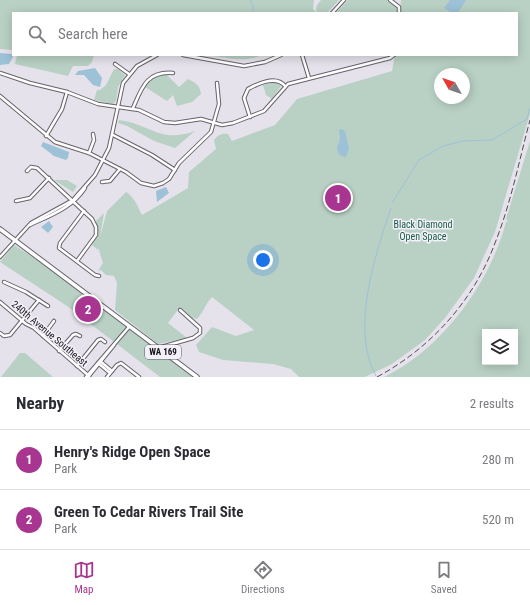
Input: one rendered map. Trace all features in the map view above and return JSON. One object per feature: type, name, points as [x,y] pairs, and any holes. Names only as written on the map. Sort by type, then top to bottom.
[{"type":"main road","name":"WA 169","points":[[0,229],[197,377]]},
{"type":"street","points":[[333,12],[344,0]]},
{"type":"street","points":[[390,0],[399,7],[399,12]]},
{"type":"street","points":[[0,257],[15,239],[37,219],[74,201],[104,160],[113,135],[121,89],[129,74],[142,62],[155,56]]},
{"type":"street","points":[[189,56],[244,66],[260,63],[278,56]]},
{"type":"street","points":[[302,56],[308,78]]},
{"type":"street","points":[[0,73],[30,83],[67,92],[98,104],[133,108],[169,123],[196,119],[227,124],[264,111],[285,86],[308,78],[390,58],[393,56]]},
{"type":"street","points":[[115,64],[129,74]]},
{"type":"street","points":[[133,108],[148,81],[160,73],[173,73]]},
{"type":"street","points":[[250,117],[244,98],[248,89],[274,79],[280,81],[285,86]]},
{"type":"street","points":[[0,96],[46,136],[66,147],[89,153],[104,160],[120,168],[144,184],[159,185],[169,179],[185,158],[208,136],[214,123],[218,104],[217,83]]},
{"type":"street","points":[[46,136],[62,108],[67,92]]},
{"type":"street","points":[[89,153],[94,140],[93,134]]},
{"type":"street","points":[[113,135],[152,155],[175,170]]},
{"type":"street","points":[[27,171],[30,167],[34,167],[49,178],[94,222],[97,231],[94,239],[77,261]]},
{"type":"street","points":[[102,182],[110,181],[120,168]]},
{"type":"street","points":[[16,201],[30,198],[49,178]]},
{"type":"street","points":[[84,211],[59,246],[62,250],[95,275],[99,276]]},
{"type":"street","points":[[4,282],[26,292],[48,306]]},
{"type":"street","points":[[0,333],[6,336],[10,335],[39,300]]},
{"type":"street","name":"240th Avenue Southeast","points":[[0,302],[22,321],[43,336],[88,376]]},
{"type":"street","points":[[157,348],[193,338],[200,333],[200,328],[180,310]]},
{"type":"street","points":[[43,336],[54,320]]},
{"type":"street","points":[[88,376],[129,327]]},
{"type":"street","points":[[59,351],[73,335],[76,334],[80,336]]},
{"type":"street","points":[[76,366],[98,340],[101,339],[105,342]]},
{"type":"street","points":[[99,362],[111,372]]},
{"type":"street","points":[[107,377],[120,364],[123,364],[138,377]]},
{"type":"green space","points":[[0,0],[314,0],[313,9],[316,12],[12,12],[12,50],[0,49]]},
{"type":"green space","points":[[321,0],[339,0],[328,12],[318,12],[316,11],[317,5]]},
{"type":"green space","points":[[348,0],[387,0],[397,8],[398,12],[337,12]]},
{"type":"green space","name":"Black Diamond Open Space","points":[[401,0],[530,0],[530,114],[495,232],[474,278],[445,318],[425,340],[392,364],[365,377],[299,377],[291,369],[273,364],[223,360],[199,352],[196,345],[212,327],[236,336],[254,330],[212,297],[197,319],[192,318],[180,307],[168,323],[187,338],[158,344],[115,310],[117,283],[114,276],[106,275],[101,270],[98,271],[103,263],[98,247],[98,250],[92,245],[98,233],[96,221],[104,213],[100,237],[107,211],[126,192],[134,199],[142,215],[188,188],[189,172],[216,149],[214,140],[218,136],[228,134],[232,141],[275,125],[297,99],[392,71],[395,56],[518,56],[518,12],[400,12]]},
{"type":"green space","points":[[17,56],[94,56],[92,62],[88,66],[73,66],[68,76],[15,64]]},
{"type":"green space","points":[[216,56],[258,56],[249,59]]},
{"type":"green space","points":[[114,69],[118,69],[125,75],[118,87],[116,101],[113,104],[94,100],[97,90],[100,90],[106,85]]},
{"type":"green space","points":[[166,74],[179,87],[188,79],[199,86],[201,94],[192,102],[177,106],[173,95],[167,101],[145,87],[155,77]]},
{"type":"green space","points":[[275,82],[281,86],[272,99],[266,95],[263,85]]},
{"type":"green space","points":[[119,120],[130,122],[164,134],[173,135],[195,131],[175,148],[154,141],[127,126],[118,123]]},
{"type":"green space","points":[[530,141],[530,377],[384,377],[405,365],[425,350],[444,332],[461,312],[476,290],[488,268],[499,245],[506,222],[508,221],[506,219]]},
{"type":"green space","points":[[54,180],[67,180],[77,186],[73,192]]},
{"type":"green space","points":[[14,245],[49,267],[194,377],[160,377],[67,306],[0,262]]},
{"type":"green space","points":[[20,353],[25,353],[53,377],[1,377]]},
{"type":"water","points":[[450,0],[466,0],[459,12],[450,12],[444,8]]},
{"type":"water","points":[[0,53],[12,54],[13,57],[9,64],[0,65]]},
{"type":"water","points":[[95,68],[102,78],[100,87],[93,85],[84,75],[75,75],[78,71]]},
{"type":"water","points":[[342,129],[345,131],[349,149],[346,157],[341,156],[337,150],[340,140],[339,130]]},
{"type":"water","points":[[43,142],[69,152],[68,158],[66,160],[54,156],[41,146]]},
{"type":"water","points":[[166,187],[169,193],[157,202],[156,191]]},
{"type":"water","points":[[49,221],[53,227],[48,233],[41,227]]},
{"type":"waterway","points":[[250,0],[253,5],[253,12]]},
{"type":"waterway","points":[[392,203],[419,160],[443,146],[463,141],[492,140],[527,119],[530,108]]},
{"type":"waterway","points":[[376,376],[369,358],[365,337],[365,315],[372,270],[391,208]]},
{"type":"railway","points":[[377,377],[397,365],[433,337],[463,303],[475,284],[486,264],[501,228],[530,120]]},
{"type":"place","name":"Henry's Ridge Open Space","points":[[338,198]]},
{"type":"place","name":"Green To Cedar Rivers Trail Site","points":[[88,309]]}]
